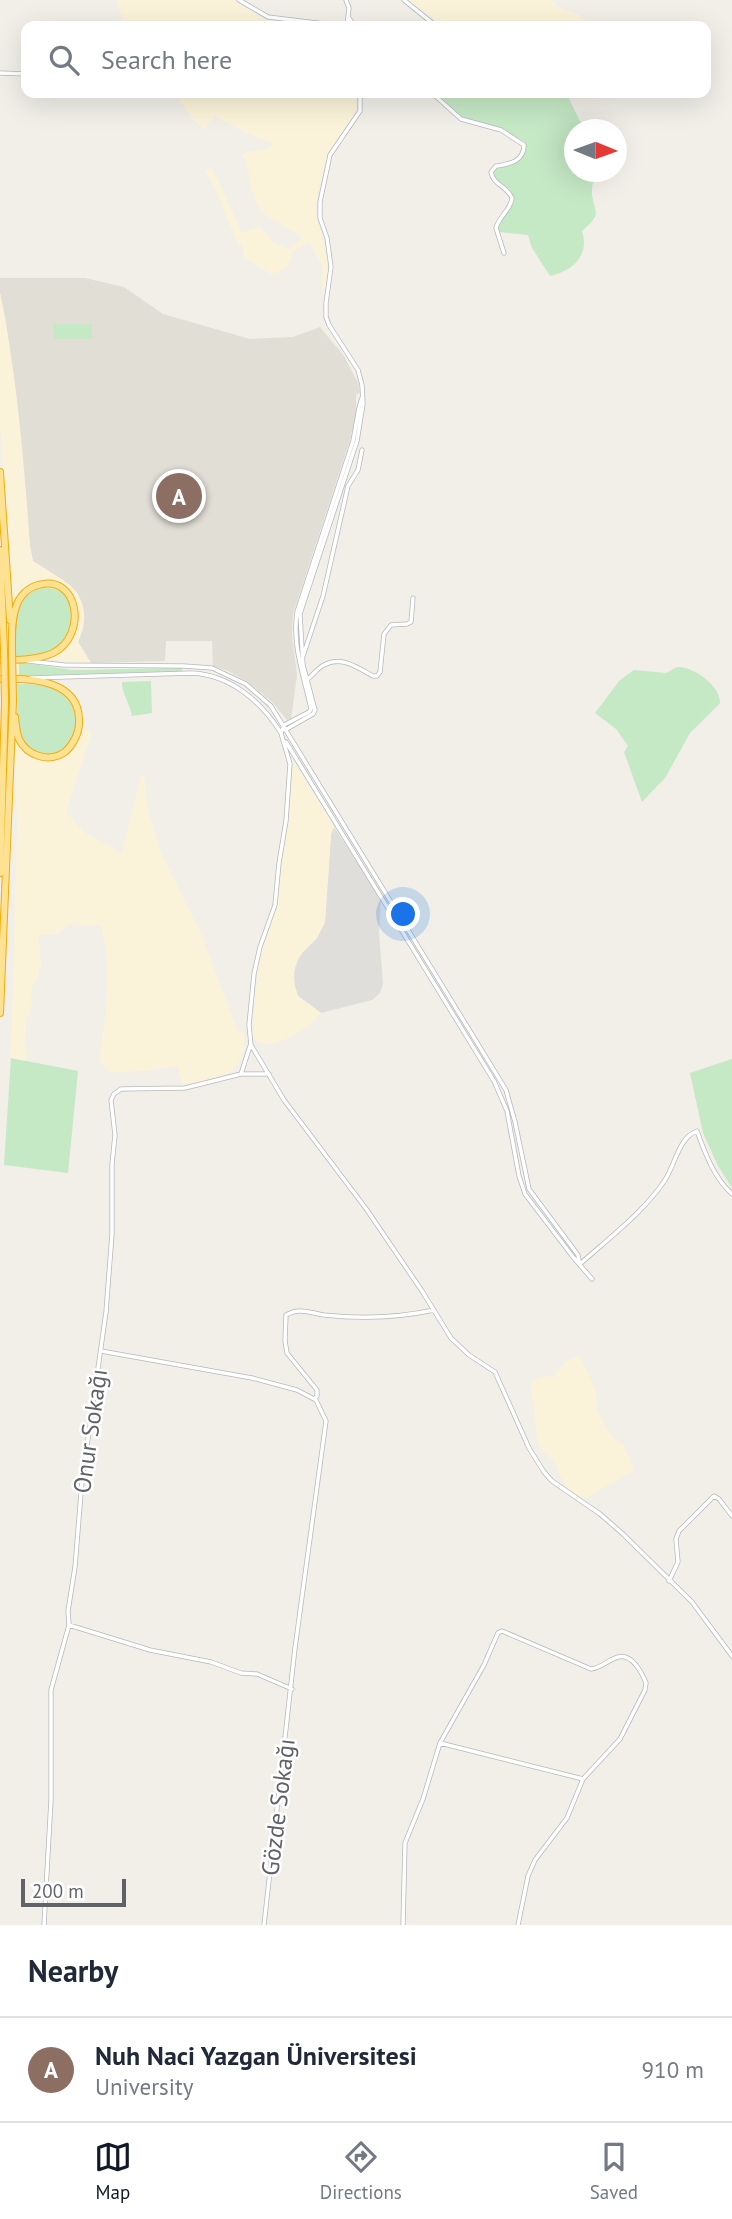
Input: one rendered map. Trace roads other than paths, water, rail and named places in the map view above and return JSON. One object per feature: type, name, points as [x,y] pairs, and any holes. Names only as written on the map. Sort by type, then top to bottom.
[{"type":"highway","points":[[0,472],[9,702],[0,1013]]},
{"type":"highway","points":[[0,550],[8,649]]},
{"type":"highway","points":[[0,660],[19,660],[52,654],[66,643],[72,636],[75,611],[64,589],[57,585],[41,584],[26,591],[15,609],[8,649]]},
{"type":"highway","points":[[0,679],[22,678],[54,684],[65,691],[77,708],[79,722],[73,742],[65,752],[52,757],[32,753],[21,742],[9,702]]},
{"type":"highway","points":[[0,873],[9,702]]},
{"type":"highway","points":[[0,778],[1,842]]},
{"type":"street","points":[[239,0],[268,17],[300,21]]},
{"type":"street","points":[[348,0],[348,21]]},
{"type":"street","points":[[404,0],[430,21]]},
{"type":"street","points":[[348,16],[351,21]]},
{"type":"street","points":[[0,73],[21,74]]},
{"type":"street","points":[[286,727],[315,711],[302,658],[299,628],[301,610],[357,441],[362,386],[358,370],[326,317],[331,267],[320,207],[330,155],[358,116],[362,98]]},
{"type":"street","points":[[437,98],[459,118],[496,128],[524,145],[523,152],[516,160],[494,167],[491,172],[495,181],[508,191],[512,198],[496,228],[504,253]]},
{"type":"street","points":[[281,733],[311,709],[299,667],[297,612],[353,441],[362,398]]},
{"type":"street","points":[[302,658],[320,607],[348,486],[358,470],[362,450]]},
{"type":"street","points":[[306,680],[323,665],[335,661],[346,662],[377,676],[380,672],[385,632],[391,625],[411,622],[412,598]]},
{"type":"street","points":[[19,660],[64,665],[212,668],[230,675],[255,691],[271,706],[506,1090],[529,1189],[578,1255],[580,1264]]},
{"type":"street","points":[[22,678],[206,675],[222,680],[246,694],[266,712],[494,1081],[507,1111],[525,1194],[592,1279]]},
{"type":"street","points":[[241,1074],[251,1045],[249,1025],[254,974],[260,947],[275,905],[286,821],[290,764],[281,733]]},
{"type":"street","points":[[251,1045],[290,1108],[367,1210],[457,1344],[468,1355],[495,1372],[529,1448],[548,1476],[616,1527],[692,1602],[732,1656]]},
{"type":"street","name":"Onur Sokağı","points":[[44,1925],[51,1800],[51,1690],[69,1625],[68,1611],[75,1567],[82,1482],[101,1350],[112,1234],[111,1172],[116,1135],[111,1102],[121,1089],[164,1090],[194,1087],[241,1074],[269,1074]]},
{"type":"street","points":[[580,1264],[653,1195],[671,1171],[684,1141],[693,1132],[696,1131],[707,1159],[732,1194]]},
{"type":"street","name":"Gözde Sokağı","points":[[264,1925],[295,1648],[326,1421],[315,1398],[317,1390],[287,1353],[286,1315],[300,1310],[338,1316],[382,1317],[434,1310]]},
{"type":"street","points":[[101,1350],[252,1378],[297,1390],[315,1398]]},
{"type":"street","points":[[669,1581],[677,1565],[676,1539],[682,1527],[714,1496],[732,1516]]},
{"type":"street","points":[[69,1625],[150,1650],[211,1662],[239,1673],[257,1674],[292,1689]]},
{"type":"street","points":[[403,1925],[404,1846],[428,1784],[440,1743],[484,1665],[499,1632],[590,1669],[625,1657],[638,1668],[646,1681],[646,1688],[620,1739],[583,1779],[568,1818],[532,1865],[518,1925]]},
{"type":"street","points":[[440,1743],[583,1779]]},
{"type":"place","name":"Nuh Naci Yazgan Üniversitesi","points":[[179,496]]}]
